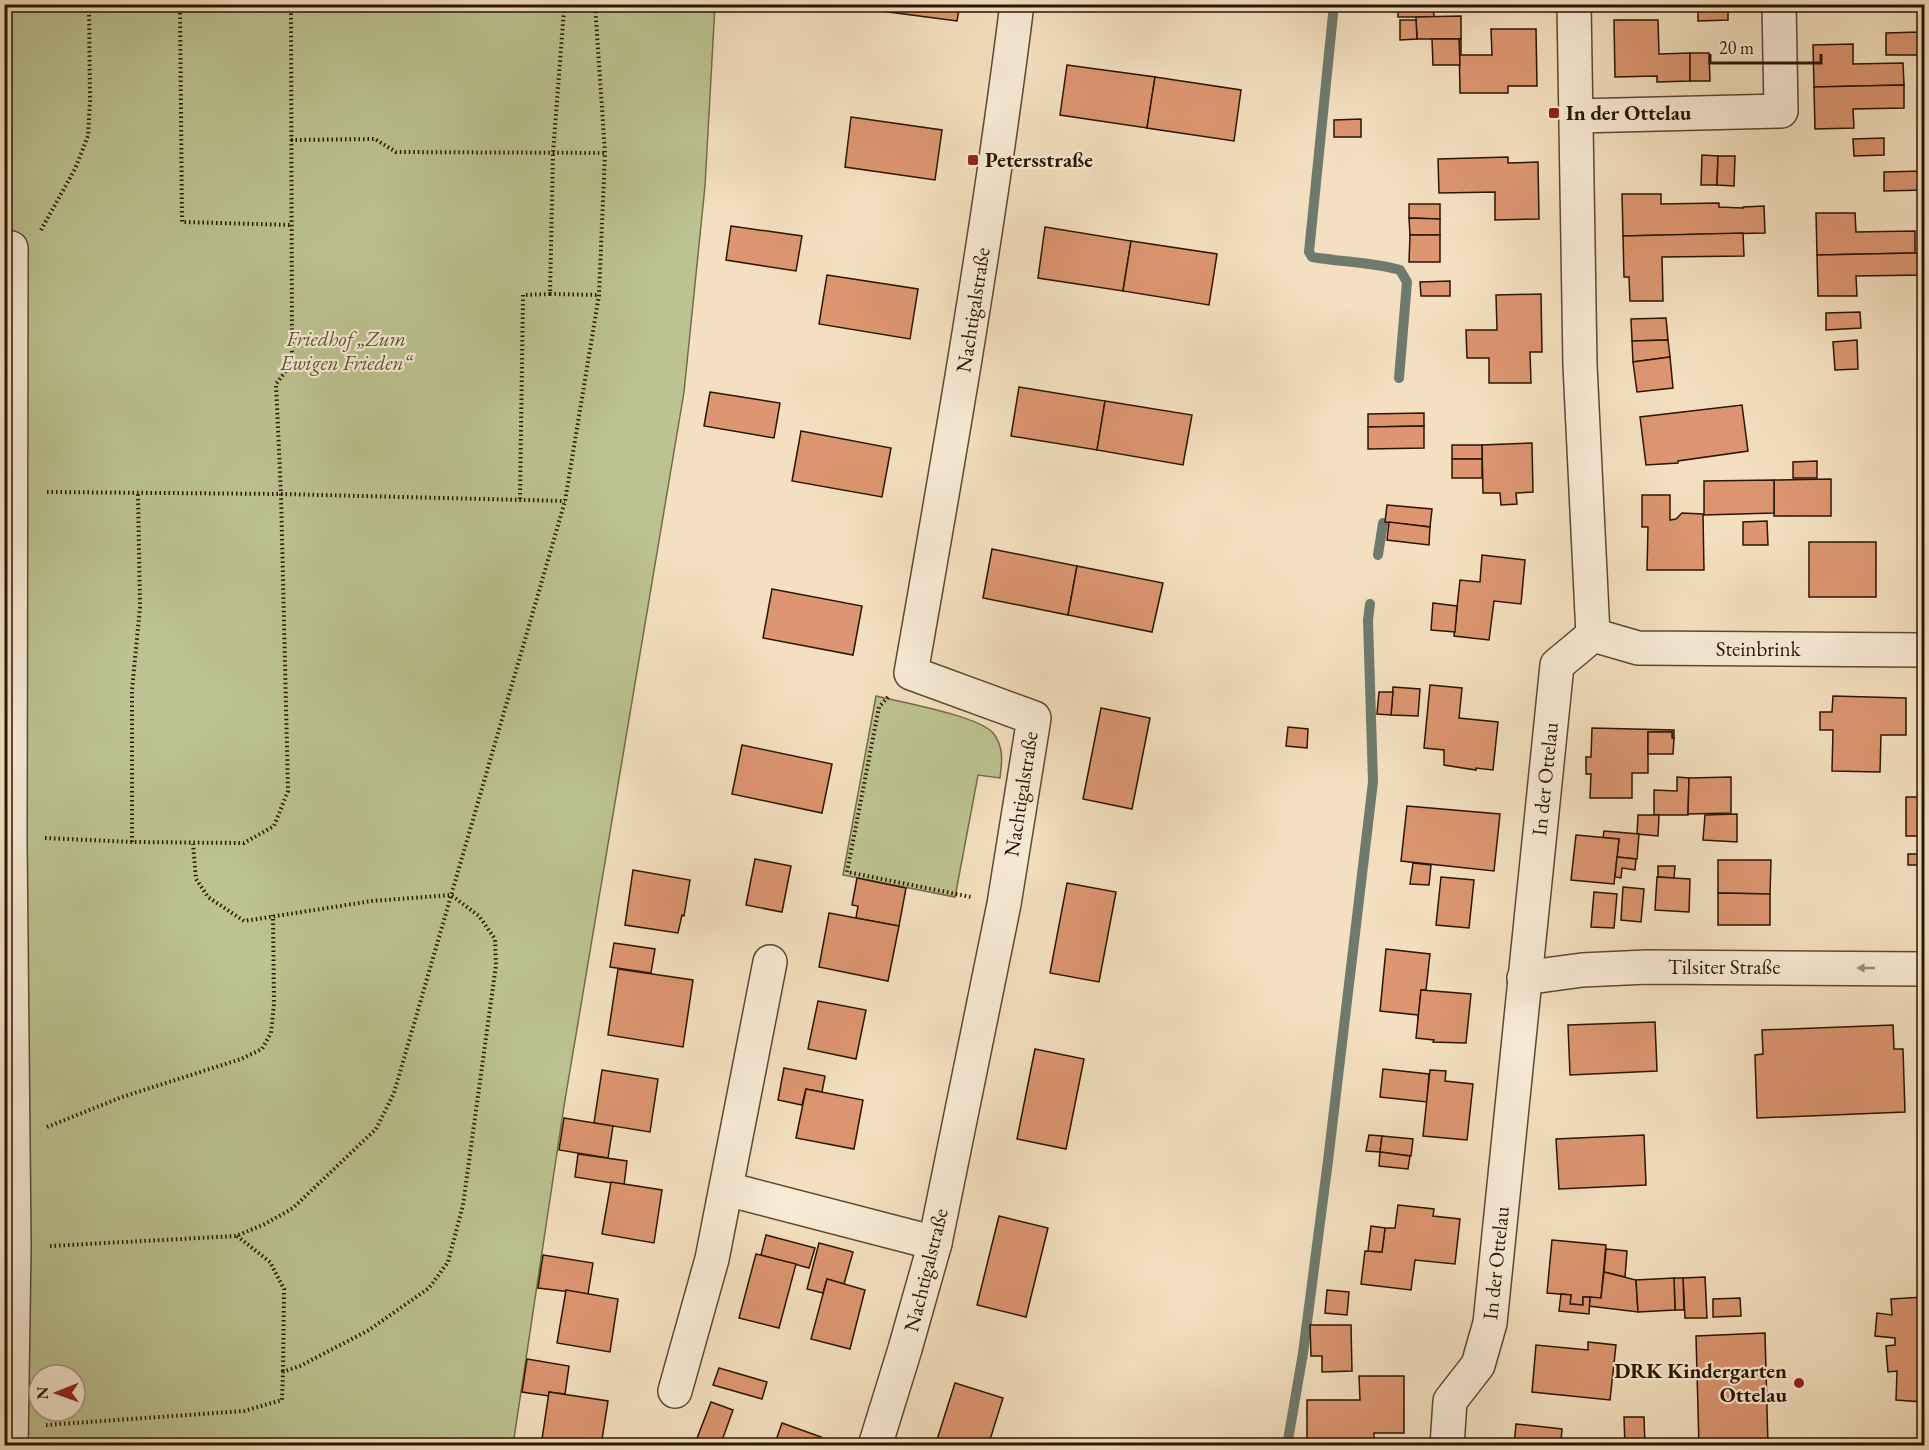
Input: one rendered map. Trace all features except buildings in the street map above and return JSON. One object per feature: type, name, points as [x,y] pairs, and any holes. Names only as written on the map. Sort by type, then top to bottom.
[{"type":"street","name":"Nachtigalstraße","points":[[875,1446],[935,1243],[1004,903],[1034,718],[911,673],[960,393],[1002,122],[1017,4]]},
{"type":"street","points":[[1574,4],[1580,365],[1593,635]]},
{"type":"street","points":[[1576,116],[1781,111],[1779,4]]},
{"type":"street","points":[[11,248],[10,840],[14,1247],[12,1446]]},
{"type":"street","name":"Steinbrink","points":[[1593,635],[1638,648],[1924,650]]},
{"type":"street","name":"In der Ottelau","points":[[1447,1446],[1450,1401],[1478,1365],[1490,1323],[1557,665],[1593,635]]},
{"type":"street","points":[[675,1391],[712,1259],[770,962]]},
{"type":"street","name":"Tilsiter Straße","points":[[1524,978],[1582,970],[1647,967],[1924,969]]},
{"type":"street","points":[[727,1189],[935,1243]]},
{"type":"path","points":[[11,248],[40,231],[75,169],[88,136],[89,4]]},
{"type":"path","points":[[180,4],[182,222],[292,225]]},
{"type":"path","points":[[10,840],[38,838],[193,844],[244,843],[274,826],[288,791],[276,384],[292,363],[291,4]]},
{"type":"path","points":[[550,294],[553,153],[564,10],[574,4]]},
{"type":"path","points":[[14,1247],[236,1236],[265,1224],[293,1208],[376,1129],[394,1093],[565,501],[599,295],[605,153],[595,4]]},
{"type":"path","points":[[291,140],[375,139],[396,152],[605,153]]},
{"type":"path","points":[[520,499],[523,295],[599,295]]},
{"type":"path","points":[[38,492],[281,494],[565,501]]},
{"type":"path","points":[[132,842],[132,690],[140,607],[138,494]]},
{"type":"path","points":[[911,673],[879,707],[847,872],[1004,903]]},
{"type":"path","points":[[193,844],[196,879],[208,897],[244,921],[372,901],[451,895],[479,916],[495,939],[496,965],[463,1204],[448,1262],[429,1288],[369,1329],[300,1366],[283,1372]]},
{"type":"path","points":[[12,1136],[41,1130],[122,1096],[241,1059],[262,1049],[271,1033],[274,1004],[273,915]]},
{"type":"path","points":[[44,1425],[244,1412],[282,1400],[284,1289],[270,1262],[236,1236]]},
{"type":"green space","name":"Friedhof „Zum Ewigen Frieden“","points":[[5,5],[715,5],[705,186],[684,392],[564,1106],[513,1445],[5,1446]]},
{"type":"green space","points":[[876,696],[939,710],[973,721],[994,734],[1001,750],[1000,778],[978,775],[955,897],[843,875]]},
{"type":"waterway","points":[[1334,4],[1309,252],[1312,257],[1379,265],[1400,270],[1407,282],[1399,378]]},
{"type":"waterway","points":[[1378,555],[1383,523]]},
{"type":"waterway","points":[[1287,1446],[1303,1353],[1328,1161],[1373,782],[1368,620],[1370,604]]},
{"type":"place","name":"In der Ottelau","points":[[1554,113]]},
{"type":"place","name":"Petersstraße","points":[[973,160]]},
{"type":"place","name":"DRK Kindergarten Ottelau","points":[[1799,1383]]}]
